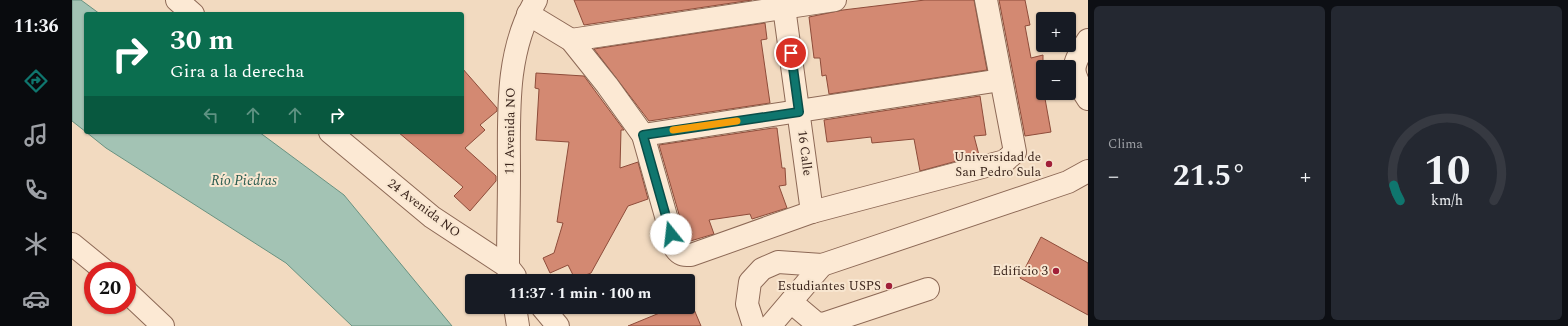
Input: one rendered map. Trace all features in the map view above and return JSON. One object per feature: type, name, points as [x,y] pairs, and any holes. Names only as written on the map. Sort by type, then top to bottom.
[{"type":"street","points":[[177,0],[191,12]]},
{"type":"street","points":[[570,40],[784,4],[835,0]]},
{"type":"street","points":[[532,7],[570,40],[607,85],[643,135],[675,248],[683,255],[691,255],[812,212],[1005,162],[1010,159],[1015,152],[986,0]]},
{"type":"street","name":"16 Calle","points":[[784,4],[812,212]]},
{"type":"street","name":"11 Avenida NO","points":[[513,274],[509,107],[512,70],[518,42],[532,7]]},
{"type":"street","points":[[1088,40],[1073,68],[1077,80],[1088,99]]},
{"type":"street","points":[[643,135],[1001,80]]},
{"type":"street","name":"24 Avenida NO","points":[[332,134],[432,217],[510,274]]},
{"type":"street","points":[[754,326],[747,304],[750,282],[762,269],[778,262],[822,265],[1068,182],[1088,171]]},
{"type":"street","points":[[72,244],[94,262]]},
{"type":"street","points":[[770,326],[822,265]]},
{"type":"street","points":[[791,302],[812,320],[823,324],[928,289]]},
{"type":"street","points":[[136,300],[163,326]]},
{"type":"street","points":[[516,314],[518,326]]},
{"type":"street","points":[[548,314],[558,326]]},
{"type":"water","points":[[72,0],[81,0],[97,12],[84,12],[84,130],[72,121]]},
{"type":"water","name":"Río Piedras","points":[[88,134],[262,134],[344,195],[452,326],[352,326],[286,263],[106,148]]},
{"type":"building","points":[[574,0],[752,0],[584,25]]},
{"type":"building","points":[[925,0],[974,0],[987,70],[829,94],[826,75],[822,76],[820,58],[814,58],[809,17],[843,10]]},
{"type":"building","points":[[999,0],[1025,0],[1030,25],[1025,26],[1031,58],[1043,55],[1043,60],[1036,60],[1036,100],[1045,100],[1051,132],[1025,136]]},
{"type":"building","points":[[765,23],[767,39],[761,40],[770,103],[649,121],[594,49]]},
{"type":"building","points":[[464,70],[497,108],[497,111],[480,125],[485,130],[465,148],[496,176],[496,181],[470,211],[454,196],[463,187],[400,134],[464,134]]},
{"type":"building","points":[[536,73],[584,76],[624,130],[621,130],[620,168],[638,162],[648,199],[628,206],[591,273],[588,274],[572,274],[568,265],[550,273],[543,258],[554,253],[563,223],[557,222],[569,142],[536,140],[539,89],[535,88]]},
{"type":"building","points":[[980,96],[986,135],[974,136],[979,155],[920,171],[914,139],[872,143],[871,137],[827,142],[824,120]]},
{"type":"building","points":[[777,128],[782,168],[785,168],[786,185],[779,186],[787,208],[752,219],[750,214],[709,220],[714,234],[687,242],[659,145]]},
{"type":"building","name":"Edificio 3","points":[[1041,237],[1088,263],[1088,315],[1020,278]]},
{"type":"building","points":[[695,312],[701,326],[628,326],[657,314],[695,314]]},
{"type":"slow traffic","points":[[673,130],[737,121]]},
{"type":"place","name":"Universidad de San Pedro Sula","points":[[1049,164]]},
{"type":"place","name":"Edificio 3","points":[[1056,271]]},
{"type":"place","name":"Estudiantes USPS","points":[[889,286]]},
{"type":"route","points":[[671,234],[643,135],[799,112],[791,53]]}]
